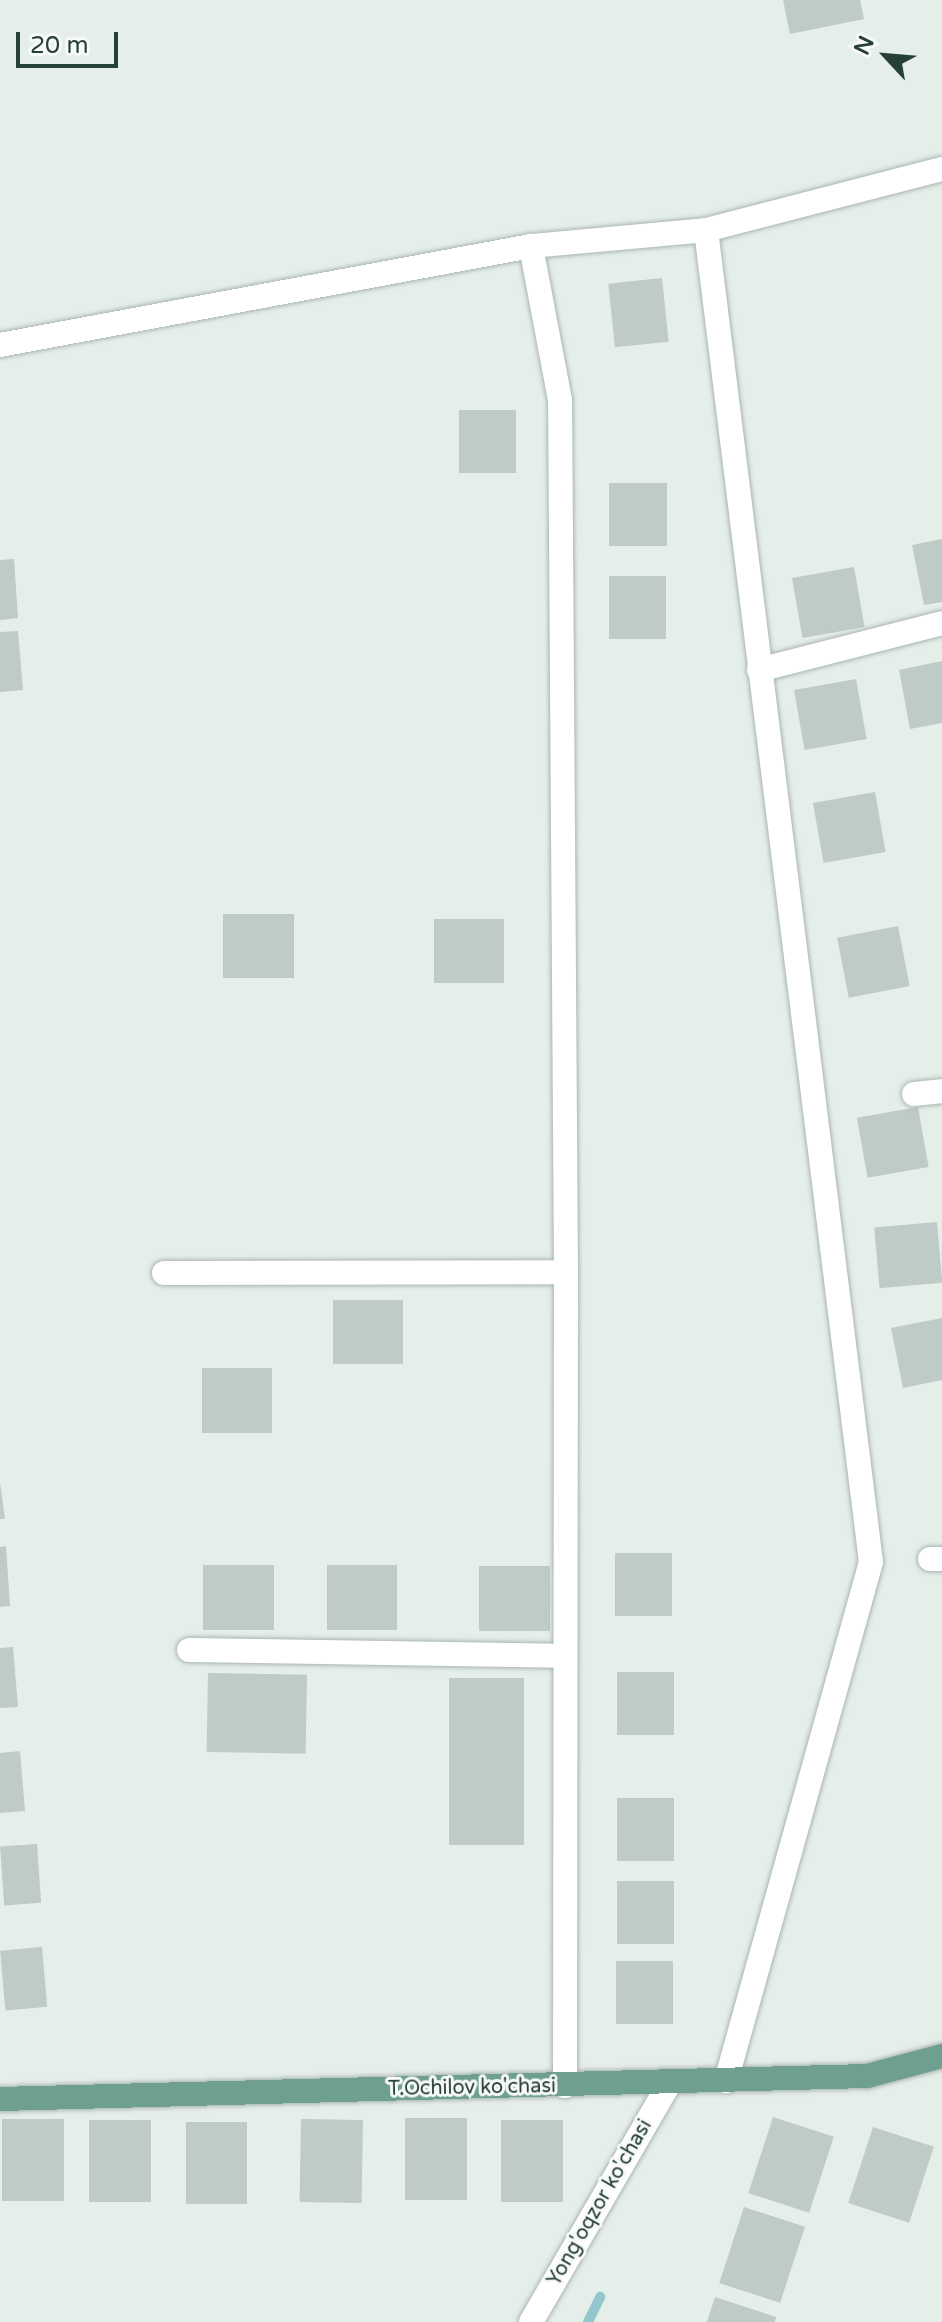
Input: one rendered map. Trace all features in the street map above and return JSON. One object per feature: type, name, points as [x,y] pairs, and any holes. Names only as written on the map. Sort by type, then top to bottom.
[{"type":"main road","name":"T.Ochilov ko'chasi","points":[[0,2099],[669,2084],[867,2076],[942,2056]]},
{"type":"street","points":[[0,345],[531,246],[706,230],[942,169]]},
{"type":"street","points":[[706,230],[871,1562],[726,2081]]},
{"type":"street","points":[[531,246],[560,400],[566,1272],[565,2086]]},
{"type":"street","points":[[759,670],[942,623]]},
{"type":"street","points":[[914,1094],[942,1091]]},
{"type":"street","points":[[164,1273],[566,1272]]},
{"type":"street","points":[[189,1650],[565,1656]]},
{"type":"street","name":"Yong'oqzor ko'chasi","points":[[531,2322],[669,2084]]},
{"type":"building","points":[[783,0],[860,0],[864,19],[790,34]]},
{"type":"building","points":[[662,278],[669,342],[615,347],[608,284]]},
{"type":"building","points":[[459,410],[516,410],[516,473],[459,473]]},
{"type":"building","points":[[609,483],[667,483],[667,546],[609,546]]},
{"type":"building","points":[[942,539],[942,602],[924,605],[912,545]]},
{"type":"building","points":[[14,559],[18,618],[0,620],[0,560]]},
{"type":"building","points":[[854,567],[865,627],[803,638],[792,578]]},
{"type":"building","points":[[609,576],[666,576],[666,639],[609,639]]},
{"type":"building","points":[[18,631],[23,690],[0,692],[0,632]]},
{"type":"building","points":[[942,661],[942,723],[910,729],[899,670]]},
{"type":"building","points":[[856,679],[867,739],[805,750],[794,690]]},
{"type":"building","points":[[875,792],[886,852],[824,863],[813,803]]},
{"type":"building","points":[[223,914],[294,914],[294,978],[223,978]]},
{"type":"building","points":[[434,919],[504,919],[504,983],[434,983]]},
{"type":"building","points":[[898,926],[910,986],[849,998],[837,938]]},
{"type":"building","points":[[918,1107],[929,1167],[868,1178],[857,1118]]},
{"type":"building","points":[[937,1222],[942,1283],[880,1288],[874,1227]]},
{"type":"building","points":[[333,1300],[403,1300],[403,1364],[333,1364]]},
{"type":"building","points":[[942,1318],[942,1380],[903,1388],[891,1328]]},
{"type":"building","points":[[202,1368],[272,1368],[272,1433],[202,1433]]},
{"type":"building","points":[[0,1482],[5,1519],[0,1519]]},
{"type":"building","points":[[6,1546],[10,1606],[0,1607],[0,1547]]},
{"type":"building","points":[[615,1553],[672,1553],[672,1616],[615,1616]]},
{"type":"building","points":[[203,1565],[274,1565],[274,1630],[203,1630]]},
{"type":"building","points":[[327,1565],[397,1565],[397,1630],[327,1630]]},
{"type":"building","points":[[479,1566],[550,1566],[550,1631],[479,1631]]},
{"type":"building","points":[[13,1647],[18,1707],[0,1708],[0,1648]]},
{"type":"building","points":[[617,1672],[674,1672],[674,1735],[617,1735]]},
{"type":"building","points":[[208,1673],[307,1675],[306,1754],[207,1752]]},
{"type":"building","points":[[449,1678],[524,1678],[524,1845],[449,1845]]},
{"type":"building","points":[[20,1751],[25,1811],[0,1813],[0,1753]]},
{"type":"building","points":[[617,1798],[674,1798],[674,1861],[617,1861]]},
{"type":"building","points":[[37,1844],[41,1903],[4,1905],[0,1847]]},
{"type":"building","points":[[617,1881],[674,1881],[674,1944],[617,1944]]},
{"type":"building","points":[[42,1947],[47,2007],[5,2010],[0,1951]]},
{"type":"building","points":[[616,1961],[673,1961],[673,2024],[616,2024]]},
{"type":"building","points":[[773,2117],[834,2137],[809,2213],[748,2193]]},
{"type":"building","points":[[405,2118],[467,2118],[467,2200],[405,2200]]},
{"type":"building","points":[[2,2119],[64,2119],[64,2201],[2,2201]]},
{"type":"building","points":[[301,2119],[363,2120],[362,2203],[300,2202]]},
{"type":"building","points":[[89,2120],[151,2120],[151,2202],[89,2202]]},
{"type":"building","points":[[501,2120],[563,2120],[563,2202],[501,2202]]},
{"type":"building","points":[[186,2122],[247,2122],[247,2204],[186,2204]]},
{"type":"building","points":[[873,2127],[934,2147],[909,2223],[848,2203]]},
{"type":"building","points":[[744,2207],[805,2227],[780,2303],[719,2283]]},
{"type":"building","points":[[715,2297],[776,2317],[775,2322],[707,2322]]},
{"type":"waterway","points":[[588,2322],[600,2297]]}]
